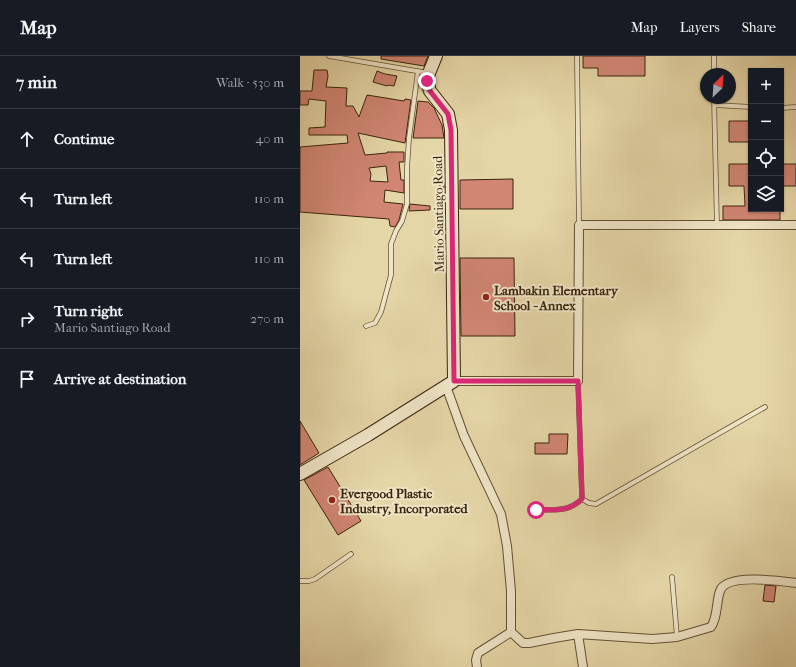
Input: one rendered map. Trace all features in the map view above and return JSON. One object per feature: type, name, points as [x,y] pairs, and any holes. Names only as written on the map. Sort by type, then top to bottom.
[{"type":"street","points":[[424,72],[436,56]]},
{"type":"street","name":"Mario Santiago Road","points":[[424,72],[430,91],[448,114],[451,130],[450,384]]},
{"type":"street","points":[[300,474],[368,435],[450,384],[578,381],[579,225],[796,225]]},
{"type":"street","points":[[450,384],[464,436],[501,514],[507,546],[511,592],[511,632],[523,643],[578,634],[652,639],[676,637],[711,627],[715,619],[720,591],[722,587],[732,581],[753,580],[796,583]]},
{"type":"street","points":[[477,667],[476,660],[478,653],[511,632]]},
{"type":"street","points":[[578,634],[583,667]]},
{"type":"lane","points":[[329,56],[424,72],[409,138],[407,204],[402,222],[396,231],[391,244],[391,275],[381,312],[375,323],[366,326]]},
{"type":"lane","points":[[577,56],[579,225]]},
{"type":"lane","points":[[714,56],[714,68]]},
{"type":"lane","points":[[717,226],[715,105],[748,107]]},
{"type":"lane","points":[[784,108],[796,107]]},
{"type":"lane","points":[[578,381],[582,499]]},
{"type":"lane","points":[[582,499],[589,503],[596,504],[765,407]]},
{"type":"lane","points":[[536,510],[567,509],[582,499]]},
{"type":"lane","points":[[300,581],[315,579],[352,554]]},
{"type":"lane","points":[[672,577],[676,637]]},
{"type":"building","points":[[381,56],[428,56],[424,66],[381,59]]},
{"type":"building","points":[[583,56],[645,56],[645,76],[598,76],[598,68],[583,68]]},
{"type":"building","points":[[314,70],[327,70],[328,76],[326,87],[347,88],[346,106],[353,106],[359,117],[367,95],[404,101],[405,99],[411,100],[405,143],[358,133],[365,155],[387,152],[404,152],[404,162],[399,162],[401,180],[404,180],[404,193],[385,190],[384,202],[403,204],[399,220],[395,227],[390,226],[389,219],[300,212],[300,147],[348,143],[347,135],[309,135],[309,128],[325,127],[326,101],[309,99],[308,105],[300,105],[300,91],[312,91]],"holes":[[[386,166],[388,182],[370,181],[371,174],[369,168]]]},
{"type":"building","points":[[377,71],[397,76],[394,86],[387,86],[373,82]]},
{"type":"building","points":[[418,101],[428,102],[434,108],[442,125],[444,138],[413,138]]},
{"type":"building","points":[[729,121],[748,121],[748,142],[729,142]]},
{"type":"building","points":[[729,164],[748,164],[748,212],[780,212],[780,220],[723,220],[723,206],[745,206],[744,186],[729,186]]},
{"type":"building","points":[[784,164],[796,164],[796,186],[784,186]]},
{"type":"building","points":[[513,179],[513,209],[460,209],[460,180]]},
{"type":"building","points":[[440,182],[444,182],[444,210],[438,210]]},
{"type":"building","points":[[410,204],[430,206],[430,210],[409,211]]},
{"type":"building","name":"Lambakin Elementary School - Annex","points":[[460,258],[514,258],[515,336],[461,336]]},
{"type":"building","points":[[300,421],[319,453],[300,465]]},
{"type":"building","points":[[549,434],[568,434],[567,454],[535,454],[535,443],[549,443]]},
{"type":"building","name":"Evergood Plastic Industry, Incorporated","points":[[328,467],[361,521],[338,535],[304,480]]},
{"type":"building","points":[[765,585],[776,586],[774,602],[763,601]]},
{"type":"place","name":"Lambakin Elementary School - Annex","points":[[486,297]]},
{"type":"place","name":"Evergood Plastic Industry, Incorporated","points":[[332,500]]},
{"type":"route","points":[[427,81],[430,91],[448,114],[451,130],[454,381],[578,381],[582,499],[567,509],[536,510]]}]
